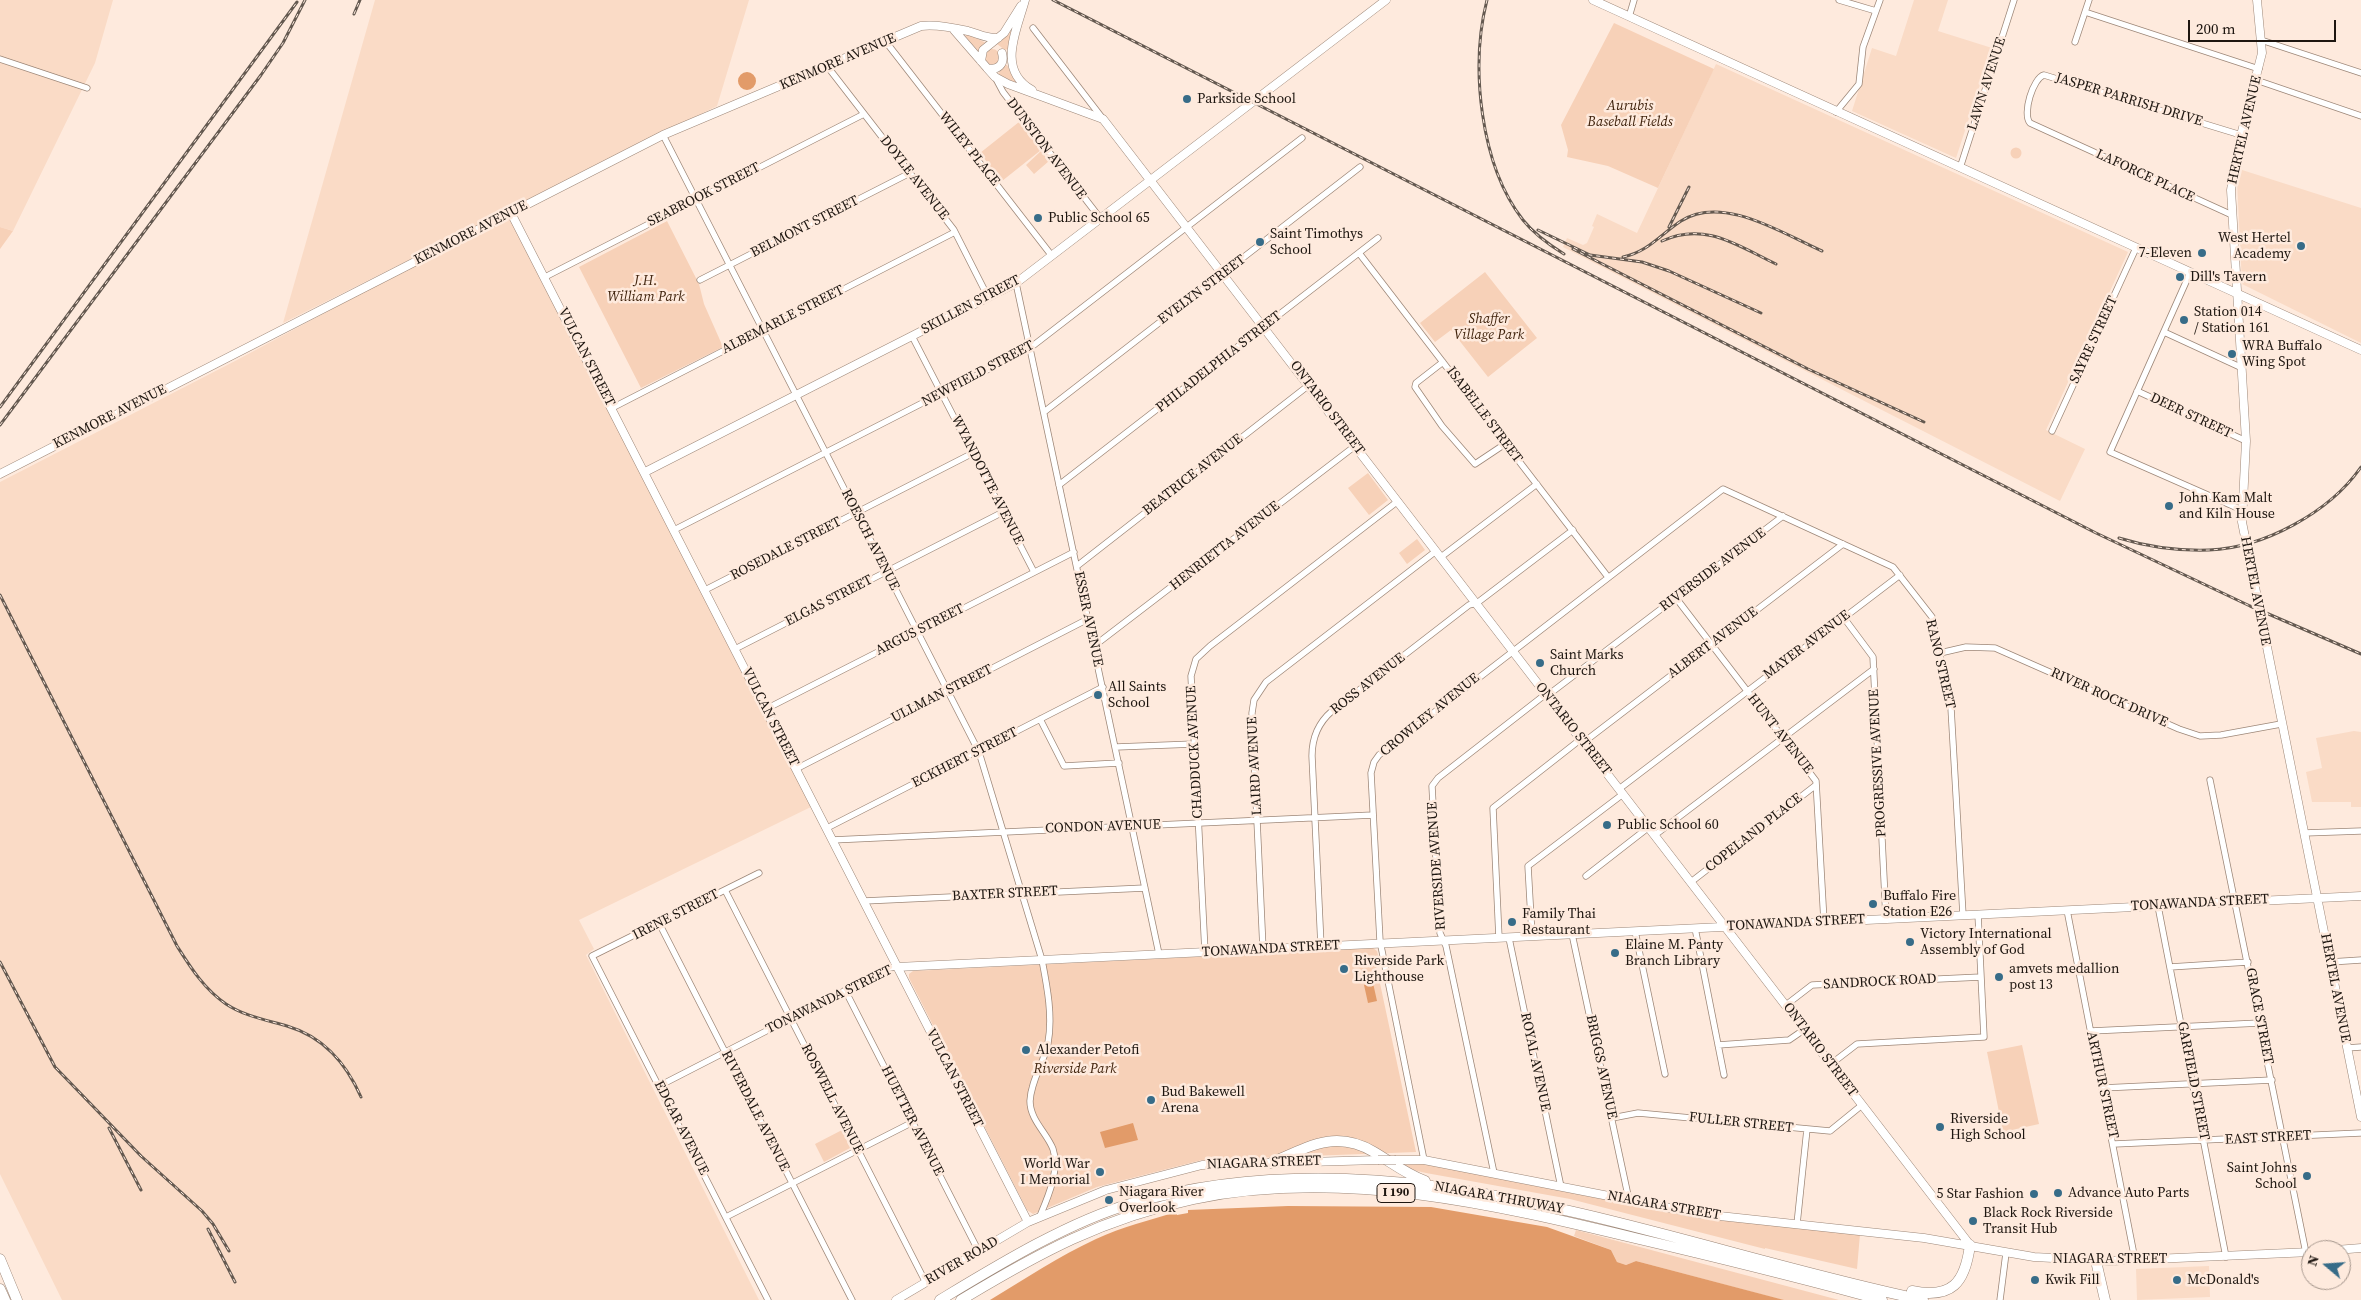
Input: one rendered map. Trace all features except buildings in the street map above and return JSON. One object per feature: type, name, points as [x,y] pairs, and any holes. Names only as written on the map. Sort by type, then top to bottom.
[{"type":"highway","points":[[1271,1163],[1319,1143],[1340,1140],[1366,1148],[1410,1175],[1438,1185]]},
{"type":"highway","name":"NIAGARA THRUWAY","points":[[940,1300],[1005,1261],[1088,1221],[1130,1204],[1201,1187],[1274,1180],[1326,1179],[1438,1185],[1539,1203],[1923,1300]]},
{"type":"highway","name":"NIAGARA THRUWAY","points":[[961,1300],[1064,1241],[1135,1214],[1185,1201],[1229,1193],[1321,1188],[1436,1196],[1512,1208],[1882,1300]]},
{"type":"highway","points":[[1814,1274],[1925,1293],[1938,1293],[1952,1288],[1960,1280],[1966,1267],[1970,1245]]},
{"type":"highway","points":[[0,1259],[17,1300]]},
{"type":"highway","points":[[2096,1261],[2105,1300]]},
{"type":"highway","points":[[0,1289],[5,1300]]},
{"type":"street","points":[[1000,49],[1025,0]]},
{"type":"street","points":[[986,68],[994,69],[1008,28],[1025,0]]},
{"type":"street","name":"SKILLEN STREET","points":[[645,472],[1016,283],[1386,0]]},
{"type":"street","points":[[1592,0],[2361,350]]},
{"type":"street","points":[[1629,16],[1634,0]]},
{"type":"street","points":[[1839,0],[1876,11]]},
{"type":"street","points":[[1836,112],[1859,84],[1864,47],[1880,0]]},
{"type":"street","name":"LAWN AVENUE","points":[[1960,168],[2014,0]]},
{"type":"street","points":[[2075,42],[2089,0]]},
{"type":"street","name":"HERTEL AVENUE","points":[[2257,0],[2261,40],[2259,69],[2233,170],[2232,215],[2235,293],[2246,441],[2242,510],[2244,540],[2361,1117]]},
{"type":"street","points":[[2085,12],[2259,69]]},
{"type":"street","name":"KENMORE AVENUE","points":[[0,474],[663,135],[921,26],[931,25],[968,31],[1000,49]]},
{"type":"street","name":"ONTARIO STREET","points":[[1032,28],[1224,274],[1970,1245]]},
{"type":"street","points":[[954,30],[995,77],[1008,84],[1103,119]]},
{"type":"street","points":[[2261,40],[2361,73]]},
{"type":"street","name":"WILEY PLACE","points":[[886,42],[1052,256]]},
{"type":"street","points":[[981,61],[982,53],[1000,49]]},
{"type":"street","points":[[1000,49],[1020,81],[1049,99]]},
{"type":"street","points":[[0,60],[87,88]]},
{"type":"street","name":"DOYLE AVENUE","points":[[827,66],[955,232],[988,297]]},
{"type":"street","name":"JASPER PARRISH DRIVE","points":[[2060,136],[2030,123],[2026,118],[2026,112],[2036,80],[2041,75],[2241,134]]},
{"type":"street","name":"DUNSTON AVENUE","points":[[995,77],[1003,92],[1100,218]]},
{"type":"street","points":[[2256,80],[2361,116]]},
{"type":"street","name":"SEABROOK STREET","points":[[545,277],[864,114]]},
{"type":"street","name":"ROESCH AVENUE","points":[[663,135],[978,751],[1042,960],[1048,992],[1049,1032],[1047,1045],[1034,1078],[1030,1103],[1035,1121],[1051,1145],[1054,1156],[1050,1191],[1040,1216]]},
{"type":"street","name":"LAFORCE PLACE","points":[[2060,136],[2232,215]]},
{"type":"street","name":"NEWFIELD STREET","points":[[674,530],[1030,348],[1302,138]]},
{"type":"street","name":"EVELYN STREET","points":[[1044,412],[1360,167]]},
{"type":"street","name":"BELMONT STREET","points":[[700,280],[910,173]]},
{"type":"street","name":"VULCAN STREET","points":[[511,213],[1028,1222]]},
{"type":"street","name":"ALBEMARLE STREET","points":[[612,408],[955,232]]},
{"type":"street","name":"PHILADELPHIA STREET","points":[[1059,485],[1378,238]]},
{"type":"street","name":"SAYRE STREET","points":[[2052,431],[2136,248]]},
{"type":"street","name":"ISABELLE STREET","points":[[1359,253],[1608,577]]},
{"type":"street","points":[[2190,273],[2110,452],[2242,510]]},
{"type":"street","name":"ESSER AVENUE","points":[[1016,283],[1159,954]]},
{"type":"street","points":[[2164,332],[2240,367]]},
{"type":"street","name":"WYANDOTTE AVENUE","points":[[912,336],[1034,572]]},
{"type":"street","points":[[1443,362],[1415,385],[1416,390],[1442,426],[1475,464],[1505,444]]},
{"type":"street","name":"BEATRICE AVENUE","points":[[1077,566],[1308,385]]},
{"type":"street","name":"DEER STREET","points":[[2137,391],[2246,441]]},
{"type":"street","name":"HENRIETTA AVENUE","points":[[1094,646],[1355,446]]},
{"type":"street","name":"ROSEDALE STREET","points":[[705,590],[973,453]]},
{"type":"street","name":"LAIRD AVENUE","points":[[1262,950],[1252,713],[1257,692],[1266,682],[1537,484]]},
{"type":"street","name":"CROWLEY AVENUE","points":[[1424,1160],[1380,944],[1371,773],[1374,762],[1379,755],[1512,650],[1723,489],[1737,496]]},
{"type":"street","name":"RANO STREET","points":[[1737,496],[1893,567],[1932,617],[1952,714],[1963,915]]},
{"type":"street","name":"CHADDUCK AVENUE","points":[[1205,952],[1191,676],[1199,655],[1398,501]]},
{"type":"street","name":"ELGAS STREET","points":[[735,649],[887,573],[1003,512]]},
{"type":"street","name":"RIVERSIDE AVENUE","points":[[1494,1173],[1440,933],[1432,786],[1438,778],[1547,694],[1783,516]]},
{"type":"street","name":"ROSS AVENUE","points":[[1321,946],[1312,748],[1315,734],[1322,721],[1469,605],[1477,603],[1573,530]]},
{"type":"street","name":"ALBERT AVENUE","points":[[1582,740],[1843,544]]},
{"type":"street","name":"ARGUS STREET","points":[[766,709],[1074,552]]},
{"type":"street","name":"MAYER AVENUE","points":[[1532,936],[1528,866],[1747,691],[1900,575]]},
{"type":"street","name":"HUNT AVENUE","points":[[1676,598],[1816,781],[1824,922]]},
{"type":"street","name":"PROGRESSIVE AVENUE","points":[[1844,618],[1873,656],[1886,919]]},
{"type":"street","name":"ULLMAN STREET","points":[[796,769],[1088,619]]},
{"type":"street","name":"RIVER ROCK DRIVE","points":[[1940,653],[1966,647],[1996,648],[2179,729],[2200,736],[2220,735],[2281,724]]},
{"type":"street","points":[[1655,835],[1874,669]]},
{"type":"street","name":"ECKHERT STREET","points":[[827,828],[1103,687]]},
{"type":"street","points":[[1040,719],[1064,766],[1119,763]]},
{"type":"street","points":[[1499,938],[1493,808],[1582,740]]},
{"type":"street","points":[[1116,747],[1194,744]]},
{"type":"street","name":"GRACE STREET","points":[[2210,780],[2305,1240]]},
{"type":"street","name":"COPELAND PLACE","points":[[1691,882],[1816,785]]},
{"type":"street","name":"CONDON AVENUE","points":[[832,840],[1373,815]]},
{"type":"street","points":[[1586,876],[1649,827]]},
{"type":"street","points":[[2304,833],[2361,831]]},
{"type":"street","name":"IRENE STREET","points":[[592,956],[759,873]]},
{"type":"street","name":"BAXTER STREET","points":[[864,901],[1145,888]]},
{"type":"street","name":"ROSWELL AVENUE","points":[[725,890],[926,1282]]},
{"type":"street","name":"TONAWANDA STREET","points":[[659,1086],[889,968],[2361,896]]},
{"type":"street","name":"GARFIELD STREET","points":[[2158,906],[2194,1083],[2226,1257]]},
{"type":"street","name":"ARTHUR STREET","points":[[2067,910],[2114,1144],[2135,1260]]},
{"type":"street","points":[[1831,1064],[1857,1044],[1984,1038],[1978,914]]},
{"type":"street","name":"RIVERDALE AVENUE","points":[[659,923],[852,1300]]},
{"type":"street","points":[[1695,928],[1724,1075]]},
{"type":"street","points":[[1635,931],[1665,1074]]},
{"type":"street","name":"BRIGGS AVENUE","points":[[1572,934],[1629,1200]]},
{"type":"street","name":"ROYAL AVENUE","points":[[1509,938],[1561,1187]]},
{"type":"street","name":"EDGAR AVENUE","points":[[592,956],[768,1300]]},
{"type":"street","points":[[2330,962],[2361,960]]},
{"type":"street","points":[[2170,966],[2248,962]]},
{"type":"street","name":"SANDROCK ROAD","points":[[1786,1005],[1812,985],[1981,977]]},
{"type":"street","name":"HUETTER AVENUE","points":[[845,990],[979,1252]]},
{"type":"street","points":[[2091,1031],[2260,1023]]},
{"type":"street","points":[[1718,1045],[1790,1040],[1805,1029]]},
{"type":"street","points":[[2347,1048],[2361,1047]]},
{"type":"street","points":[[2102,1088],[2272,1080]]},
{"type":"street","name":"FULLER STREET","points":[[1612,1118],[1638,1113],[1830,1131],[1862,1105]]},
{"type":"street","points":[[726,1217],[912,1122]]},
{"type":"street","points":[[1797,1224],[1807,1129]]},
{"type":"street","name":"EAST STREET","points":[[2114,1144],[2361,1134]]},
{"type":"street","name":"NIAGARA STREET","points":[[1028,1222],[1106,1190],[1195,1166],[1424,1160],[1701,1214],[1924,1238],[2051,1259],[2135,1260],[2301,1252]]},
{"type":"street","name":"RIVER ROAD","points":[[896,1300],[1028,1222]]},
{"type":"street","points":[[2000,1300],[2006,1253]]},
{"type":"shaded area","points":[[0,0],[113,0],[95,63],[13,231],[0,227]]},
{"type":"shaded area","points":[[375,0],[749,0],[717,106],[283,323]]},
{"type":"shaded area","points":[[1914,0],[1948,0],[1938,31],[1992,48],[1956,158],[1852,111],[1872,48],[1896,56]]},
{"type":"shaded area","points":[[1716,64],[2128,252],[2046,430],[2085,449],[2060,501],[1563,247],[1567,238],[1583,245],[1587,243],[1597,214],[1637,233]]},
{"type":"shaded area","points":[[747,72],[753,75],[756,81],[753,87],[747,90],[741,87],[738,81],[741,75]]},
{"type":"shaded area","name":"West Hertel Academy","points":[[2239,169],[2361,208],[2361,343],[2242,284],[2237,182]]},
{"type":"shaded area","points":[[511,213],[815,805],[579,920],[594,949],[586,955],[759,1300],[62,1300],[0,1174],[0,482],[237,360]]},
{"type":"shaded area","points":[[2354,731],[2361,732],[2361,807],[2351,807],[2351,802],[2312,802],[2306,772],[2322,768],[2316,738]]},
{"type":"shaded area","points":[[1373,983],[1377,1001],[1368,1003],[1364,985]]},
{"type":"shaded area","points":[[1133,1123],[1138,1140],[1105,1148],[1100,1132]]},
{"type":"shaded area","points":[[1288,1206],[1431,1207],[1547,1227],[1611,1250],[1617,1262],[1626,1265],[1636,1261],[1784,1300],[990,1300],[1055,1260],[1106,1235],[1136,1224],[1176,1212],[1177,1215],[1188,1213],[1188,1210]]},
{"type":"shaded area","points":[[2209,1266],[2210,1297],[2137,1300],[2136,1269]]},
{"type":"green space","points":[[1018,17],[1008,49],[1005,50],[997,44],[1009,34]]},
{"type":"green space","name":"Aurubis Baseball Fields","points":[[1614,23],[1714,69],[1658,188],[1608,166],[1567,157],[1568,150],[1561,125]]},
{"type":"green space","points":[[968,34],[986,43],[979,52],[965,36]]},
{"type":"green space","points":[[992,49],[1000,57],[992,65],[984,57]]},
{"type":"green space","points":[[1007,65],[1015,79],[1023,87],[998,74]]},
{"type":"green space","points":[[1019,122],[1041,150],[1002,181],[980,153]]},
{"type":"green space","points":[[2016,147],[2022,153],[2016,159],[2010,153]]},
{"type":"green space","points":[[1041,151],[1049,161],[1034,174],[1026,165]]},
{"type":"green space","name":"J.H. William Park","points":[[667,221],[699,284],[704,304],[723,347],[641,388],[579,267]]},
{"type":"green space","points":[[0,227],[13,231],[0,249]]},
{"type":"green space","name":"Shaffer Village Park","points":[[1485,272],[1537,338],[1488,377],[1451,330],[1435,342],[1420,323]]},
{"type":"green space","points":[[1368,473],[1388,500],[1369,515],[1348,488]]},
{"type":"green space","points":[[1417,539],[1425,550],[1407,564],[1399,553]]},
{"type":"green space","name":"Riverside Park","points":[[1373,948],[1377,951],[1379,959],[1375,960],[1416,1152],[1202,1160],[1097,1187],[1033,1214],[1027,1210],[909,978],[909,974],[913,971]]},
{"type":"green space","points":[[2022,1045],[2039,1124],[2003,1132],[1987,1052]]},
{"type":"green space","points":[[842,1130],[850,1148],[824,1162],[815,1144]]},
{"type":"green space","points":[[1425,1164],[1698,1218],[1860,1234],[1857,1269],[1765,1249],[1570,1199],[1426,1173],[1413,1170],[1404,1165]]},
{"type":"green space","points":[[1576,1230],[1839,1300],[1783,1300],[1636,1261],[1626,1265],[1617,1262],[1611,1250],[1574,1236]]},
{"type":"railway","points":[[0,425],[261,75],[283,43],[305,0]]},
{"type":"railway","points":[[354,14],[360,0]]},
{"type":"railway","points":[[1053,0],[2096,533],[2250,606],[2361,654]]},
{"type":"railway","points":[[1487,0],[1479,54],[1482,114],[1488,144],[1508,197],[1523,220],[1532,230],[1564,254]]},
{"type":"railway","points":[[0,407],[297,2]]},
{"type":"railway","points":[[1669,227],[1689,187]]},
{"type":"railway","points":[[1623,257],[1632,255],[1647,247],[1681,221],[1698,214],[1715,212],[1734,214],[1753,220],[1822,251]]},
{"type":"railway","points":[[1538,230],[1590,255],[1642,262],[1669,271],[1761,313]]},
{"type":"railway","points":[[1662,241],[1678,236],[1707,235],[1721,238],[1776,264]]},
{"type":"railway","points":[[1573,249],[1808,369],[1924,422]]},
{"type":"railway","points":[[2119,538],[2163,548],[2186,550],[2230,548],[2252,543],[2294,525],[2314,513],[2332,499],[2361,467]]},
{"type":"railway","points":[[0,595],[177,946],[193,970],[211,992],[240,1012],[300,1031],[323,1044],[341,1062],[361,1097]]},
{"type":"railway","points":[[0,962],[55,1067],[141,1156],[202,1211],[213,1224],[229,1251]]},
{"type":"railway","points":[[109,1128],[141,1190]]},
{"type":"railway","points":[[208,1229],[235,1282]]},
{"type":"place","name":"Parkside School","points":[[1187,99]]},
{"type":"place","name":"Public School 65","points":[[1038,218]]},
{"type":"place","name":"Saint Timothys School","points":[[1260,242]]},
{"type":"place","name":"West Hertel Academy","points":[[2301,246]]},
{"type":"place","name":"7-Eleven","points":[[2202,253]]},
{"type":"place","name":"Dill's Tavern","points":[[2180,277]]},
{"type":"place","name":"Station 014 / Station 161","points":[[2184,320]]},
{"type":"place","name":"WRA Buffalo Wing Spot","points":[[2232,354]]},
{"type":"place","name":"John Kam Malt and Kiln House","points":[[2169,506]]},
{"type":"place","name":"Saint Marks Church","points":[[1540,663]]},
{"type":"place","name":"All Saints School","points":[[1098,695]]},
{"type":"place","name":"Public School 60","points":[[1607,825]]},
{"type":"place","name":"Buffalo Fire Station E26","points":[[1873,904]]},
{"type":"place","name":"Family Thai Restaurant","points":[[1512,922]]},
{"type":"place","name":"Victory International Assembly of God","points":[[1910,942]]},
{"type":"place","name":"Elaine M. Panty Branch Library","points":[[1615,953]]},
{"type":"place","name":"Riverside Park Lighthouse","points":[[1344,969]]},
{"type":"place","name":"amvets medallion post 13","points":[[1999,977]]},
{"type":"place","name":"Alexander Petofi","points":[[1026,1050]]},
{"type":"place","name":"Bud Bakewell Arena","points":[[1151,1100]]},
{"type":"place","name":"Riverside High School","points":[[1940,1127]]},
{"type":"place","name":"World War I Memorial","points":[[1100,1172]]},
{"type":"place","name":"Saint Johns School","points":[[2307,1176]]},
{"type":"place","name":"Advance Auto Parts","points":[[2058,1193]]},
{"type":"place","name":"5 Star Fashion","points":[[2034,1194]]},
{"type":"place","name":"Niagara River Overlook","points":[[1109,1200]]},
{"type":"place","name":"Black Rock Riverside Transit Hub","points":[[1973,1221]]},
{"type":"place","name":"Kwik Fill","points":[[2035,1280]]},
{"type":"place","name":"McDonald's","points":[[2177,1280]]}]
